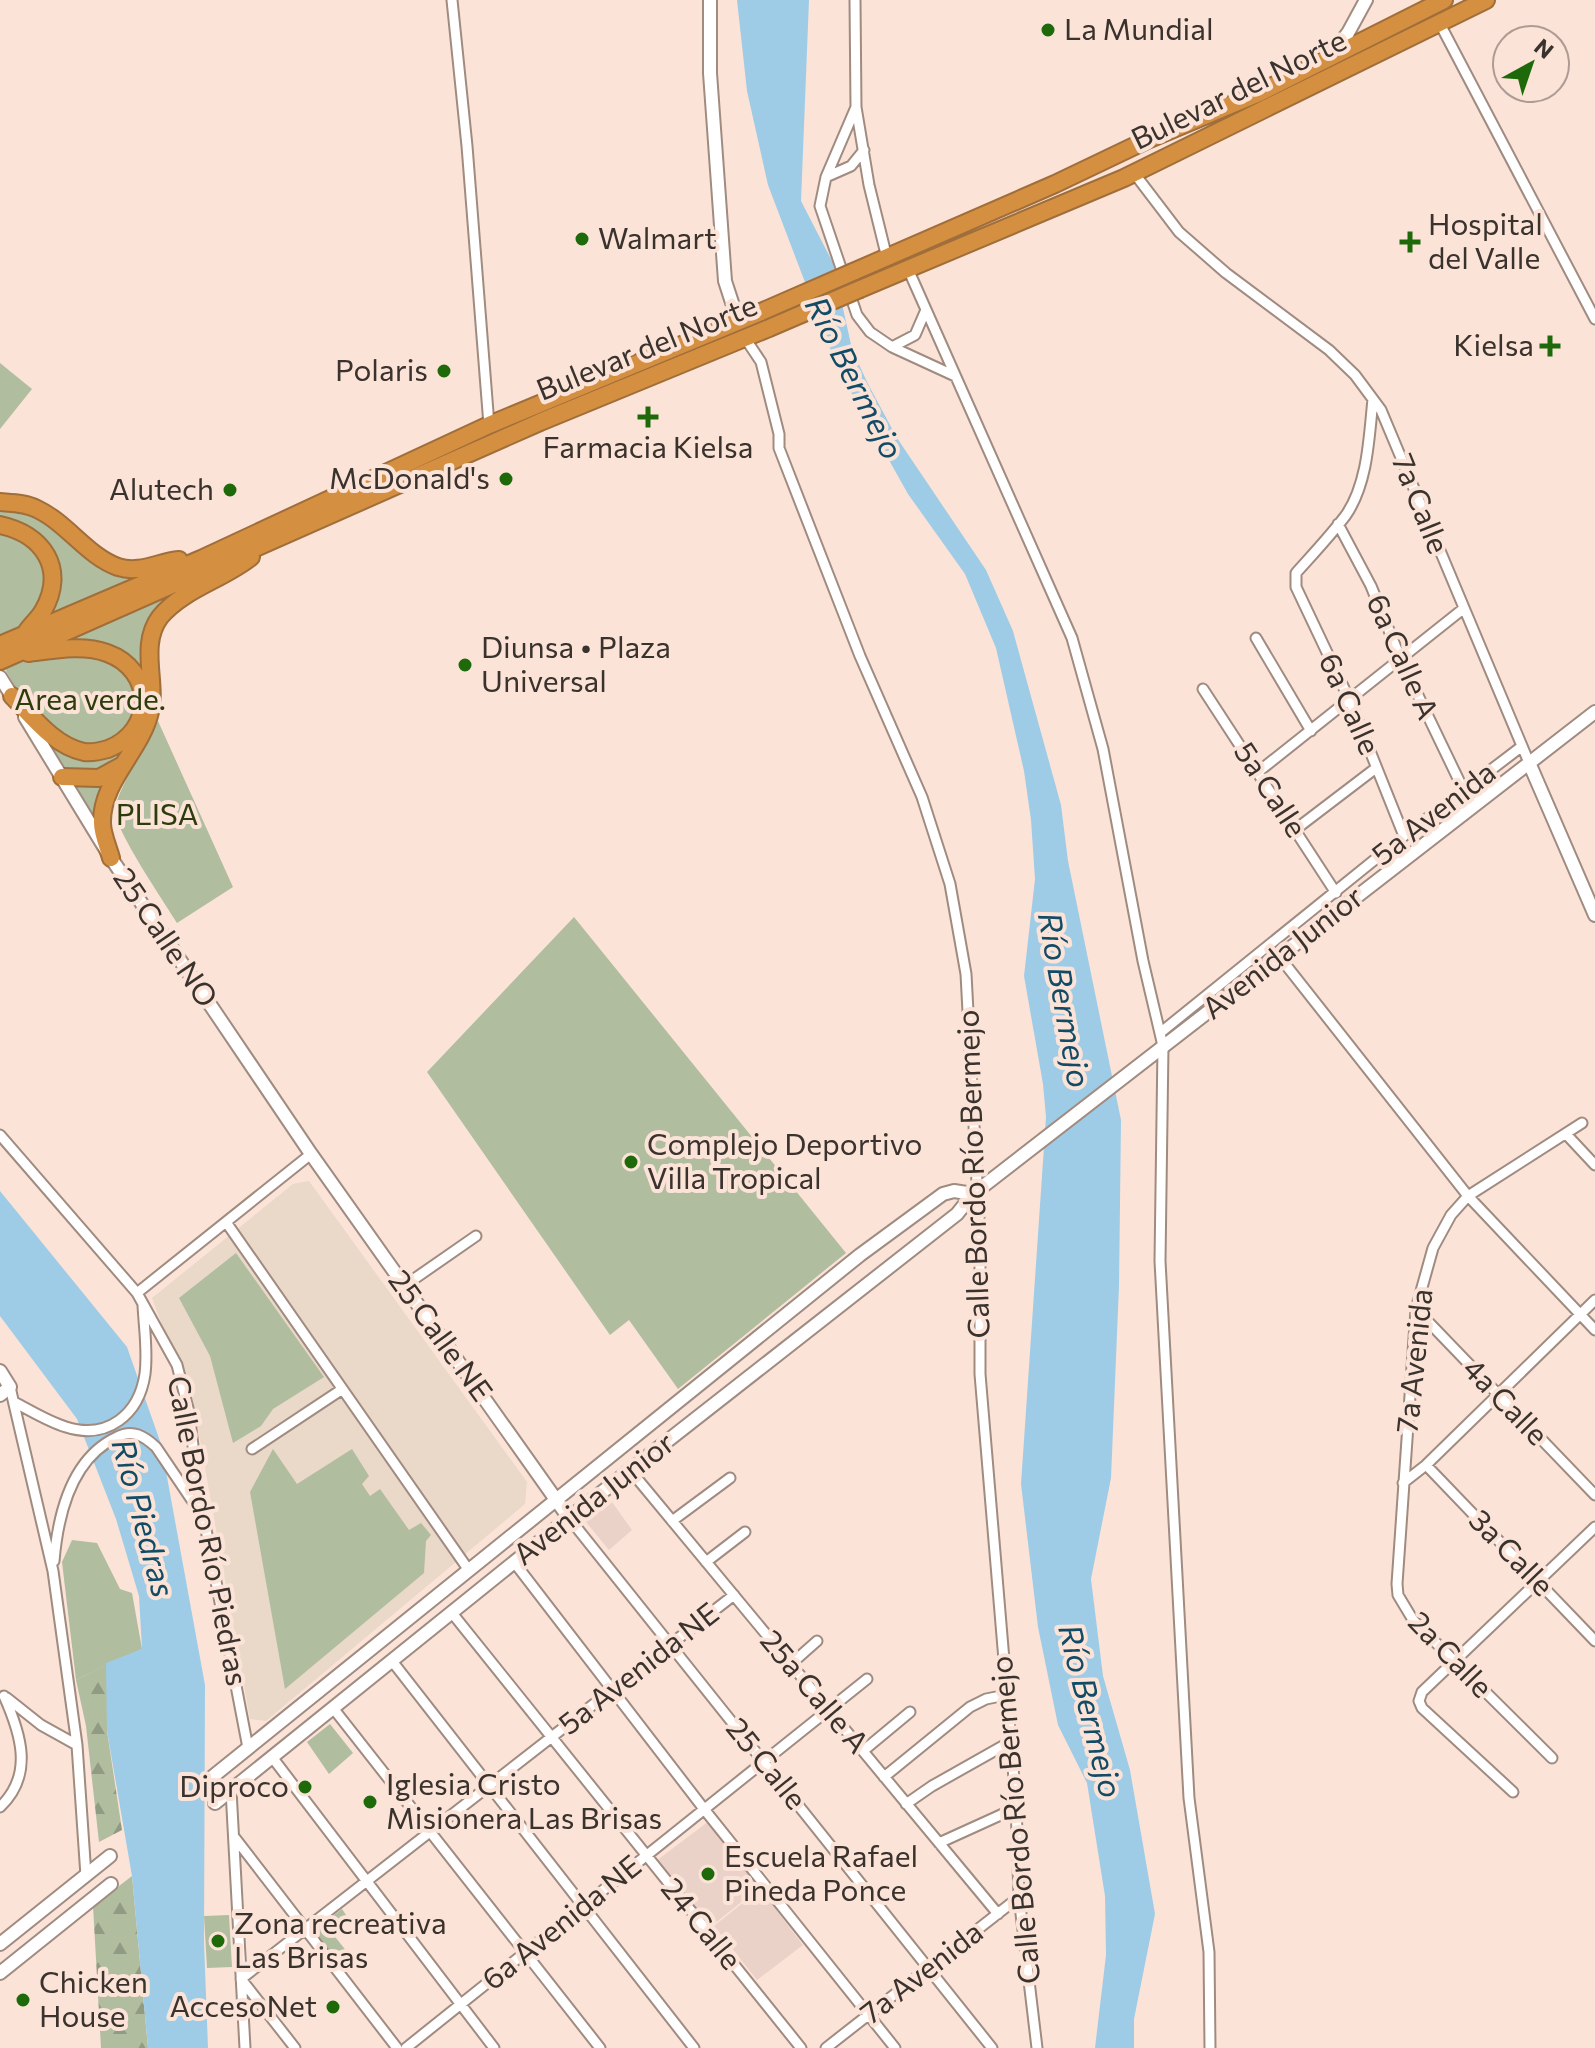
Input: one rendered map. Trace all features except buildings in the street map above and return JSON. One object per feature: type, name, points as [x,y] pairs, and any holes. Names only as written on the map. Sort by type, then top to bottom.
[{"type":"highway","name":"Bulevar del Norte","points":[[5,653],[24,635],[201,559],[489,425],[887,258],[1147,140],[1259,93],[1444,0]]},
{"type":"highway","name":"Bulevar del Norte","points":[[5,653],[271,541],[540,422],[1134,173],[1486,0]]},
{"type":"highway","points":[[0,502],[35,508],[118,567],[138,570],[174,560],[201,559]]},
{"type":"highway","points":[[0,525],[16,528],[32,537],[43,546],[49,561],[53,583],[43,610],[24,635]]},
{"type":"highway","points":[[111,858],[101,826],[103,807],[121,766],[139,741],[150,711],[149,656],[152,633],[159,618],[176,601],[239,567],[271,541]]},
{"type":"highway","points":[[5,653],[65,649],[105,652],[120,659],[137,676],[144,696],[138,723],[124,742],[103,750],[85,752],[64,744],[10,693]]},
{"type":"highway","points":[[62,777],[99,778],[121,766]]},
{"type":"main road","points":[[710,0],[710,73],[725,281],[738,321]]},
{"type":"main road","points":[[1329,58],[1348,33],[1366,0]]},
{"type":"main road","name":"25 Calle NO","points":[[0,677],[111,858],[311,1154]]},
{"type":"main road","name":"Avenida Junior","points":[[215,1803],[569,1518],[957,1214],[980,1189],[1149,1056],[1162,1039],[1530,765],[1595,712]]},
{"type":"main road","name":"7a Calle","points":[[1530,765],[1595,915]]},
{"type":"main road","name":"25 Calle NE","points":[[311,1154],[569,1518]]},
{"type":"main road","name":"Avenida Junior","points":[[211,1778],[932,1200],[954,1191],[980,1189]]},
{"type":"main road","points":[[0,1371],[5,1391]]},
{"type":"main road","points":[[0,1944],[110,1856]]},
{"type":"main road","points":[[0,1973],[111,1884]]},
{"type":"street","points":[[452,0],[489,425]]},
{"type":"street","points":[[855,0],[856,107],[869,185],[887,258]]},
{"type":"street","points":[[1440,24],[1595,319]]},
{"type":"street","points":[[856,107],[826,177],[820,206],[857,315],[870,332],[892,347],[955,376]]},
{"type":"street","points":[[839,148],[848,144],[864,148]]},
{"type":"street","points":[[826,177],[857,161],[864,148]]},
{"type":"street","points":[[845,169],[859,175],[869,185]]},
{"type":"street","name":"7a Calle","points":[[1134,173],[1179,232],[1226,273],[1329,350],[1355,375],[1381,410],[1530,765]]},
{"type":"street","points":[[908,269],[1072,638],[1103,749],[1143,961],[1162,1039],[1162,1292],[1189,1798],[1209,1952],[1210,2048]]},
{"type":"street","points":[[892,347],[915,335],[925,312]]},
{"type":"street","name":"Calle Bordo Río Bermejo","points":[[745,338],[761,362],[779,434],[779,448],[860,656],[922,797],[950,884],[966,974],[980,1189],[980,1374],[1016,1808],[1019,1897],[1037,2048]]},
{"type":"street","points":[[1338,524],[1347,514],[1358,490],[1368,446],[1373,399]]},
{"type":"street","name":"6a Calle","points":[[1338,524],[1296,573],[1296,587],[1350,701],[1404,836]]},
{"type":"street","name":"6a Calle A","points":[[1338,524],[1371,586],[1401,660],[1464,791]]},
{"type":"street","points":[[1258,772],[1463,609]]},
{"type":"street","points":[[1256,638],[1311,731]]},
{"type":"street","name":"5a Calle","points":[[1203,689],[1336,893]]},
{"type":"street","name":"5a Avenida","points":[[1162,1039],[1404,836],[1521,747]]},
{"type":"street","points":[[1296,829],[1376,768]]},
{"type":"street","points":[[1278,955],[1468,1196],[1595,1330]]},
{"type":"street","name":"7a Avenida","points":[[1403,1483],[1416,1309],[1433,1248],[1451,1215],[1468,1196],[1582,1123]]},
{"type":"street","points":[[1566,1134],[1595,1165]]},
{"type":"street","name":"Calle Bordo Río Piedras","points":[[0,1135],[137,1293],[177,1365],[189,1412],[204,1518],[248,1748]]},
{"type":"street","points":[[137,1293],[311,1154]]},
{"type":"street","points":[[226,1222],[468,1569]]},
{"type":"street","points":[[404,1286],[476,1236]]},
{"type":"street","points":[[1403,1483],[1426,1465],[1595,1300]]},
{"type":"street","points":[[5,1391],[16,1403],[66,1427],[94,1432],[118,1424],[137,1401],[145,1375],[143,1303]]},
{"type":"street","name":"4a Calle","points":[[1416,1309],[1595,1495]]},
{"type":"street","points":[[252,1449],[341,1390]]},
{"type":"street","points":[[16,1403],[53,1571],[77,1745],[86,1876]]},
{"type":"street","points":[[53,1571],[57,1533],[69,1492],[92,1451],[124,1434],[136,1433],[146,1438],[167,1461],[204,1518]]},
{"type":"street","name":"3a Calle","points":[[1426,1465],[1595,1641]]},
{"type":"street","name":"25a Calle A","points":[[630,1470],[998,1914]]},
{"type":"street","points":[[672,1521],[730,1478]]},
{"type":"street","name":"2a Calle","points":[[1403,1483],[1398,1595],[1413,1620],[1552,1758]]},
{"type":"street","name":"25 Calle","points":[[569,1518],[992,2048]]},
{"type":"street","points":[[1513,1792],[1422,1708],[1419,1701],[1422,1692],[1453,1660],[1595,1527]]},
{"type":"street","points":[[706,1562],[745,1532]]},
{"type":"street","points":[[514,1562],[704,1809],[895,2048]]},
{"type":"street","name":"5a Avenida NE","points":[[241,1979],[734,1595]]},
{"type":"street","name":"24 Calle","points":[[452,1613],[801,2048]]},
{"type":"street","points":[[791,1664],[817,1641]]},
{"type":"street","points":[[392,1661],[694,2048]]},
{"type":"street","name":"6a Avenida NE","points":[[406,2048],[867,1679]]},
{"type":"street","points":[[2,1694],[41,1725],[77,1745]]},
{"type":"street","points":[[0,1807],[13,1792],[23,1769],[17,1726],[2,1694]]},
{"type":"street","points":[[884,1777],[970,1707],[986,1699],[1006,1695]]},
{"type":"street","points":[[333,1708],[600,2048]]},
{"type":"street","points":[[863,1751],[910,1712]]},
{"type":"street","points":[[906,1804],[1010,1742]]},
{"type":"street","points":[[272,1757],[494,2048]]},
{"type":"street","points":[[231,1790],[245,2048]]},
{"type":"street","points":[[939,1843],[1016,1808]]},
{"type":"street","points":[[235,1838],[397,2048]]},
{"type":"street","name":"7a Avenida","points":[[826,2048],[1019,1897]]},
{"type":"street","points":[[241,1979],[295,2048]]},
{"type":"shaded area","points":[[309,1181],[527,1482],[525,1504],[266,1721],[250,1719],[195,1412],[152,1298],[293,1184]]},
{"type":"shaded area","points":[[612,1502],[632,1530],[609,1550],[586,1522]]},
{"type":"shaded area","name":"Escuela Rafael Pineda Ponce","points":[[709,1821],[760,1887],[709,1928],[656,1861]]},
{"type":"shaded area","points":[[760,1889],[803,1945],[757,1980],[714,1926]]},
{"type":"green space","points":[[0,363],[32,389],[0,429]]},
{"type":"green space","points":[[0,508],[38,514],[95,560],[163,567],[43,618],[54,562],[0,521]]},
{"type":"green space","points":[[0,530],[14,535],[35,550],[46,572],[46,585],[43,598],[25,625],[0,636]]},
{"type":"green space","points":[[228,567],[154,617],[147,685],[121,654],[53,647]]},
{"type":"green space","name":"Area verde.","points":[[64,655],[104,656],[132,678],[138,714],[117,740],[86,747],[65,739],[23,701],[5,669],[24,661]]},
{"type":"green space","name":"PLISA","points":[[158,721],[233,887],[177,923],[131,849],[115,810],[127,779]]},
{"type":"green space","points":[[42,732],[78,754],[136,736],[109,768],[93,773],[67,774]]},
{"type":"green space","points":[[112,776],[97,822],[73,784]]},
{"type":"green space","name":"Complejo Deportivo Villa Tropical","points":[[574,917],[846,1253],[678,1389],[629,1320],[610,1335],[427,1072]]},
{"type":"green space","points":[[236,1253],[324,1377],[273,1409],[261,1426],[233,1443],[210,1356],[179,1298]]},
{"type":"green space","points":[[273,1449],[297,1484],[352,1449],[369,1476],[362,1484],[370,1496],[380,1489],[409,1530],[421,1523],[431,1535],[426,1541],[424,1573],[285,1689],[250,1492]]},
{"type":"green space","points":[[72,1540],[97,1543],[120,1589],[132,1593],[142,1649],[76,1680],[62,1562]]},
{"type":"green space","points":[[107,1665],[107,1731],[122,1830],[99,1842],[86,1726],[76,1680]]},
{"type":"green space","points":[[330,1724],[353,1753],[329,1774],[307,1742]]},
{"type":"green space","points":[[132,1876],[148,2048],[101,2048],[93,1906]]},
{"type":"green space","points":[[342,1909],[348,1918],[332,1933],[348,1953],[336,1965],[310,1933]]},
{"type":"green space","points":[[229,1915],[232,1967],[207,1968],[204,1916]]},
{"type":"water","name":"Río Bermejo","points":[[737,0],[809,0],[801,201],[833,263],[852,349],[867,382],[897,438],[986,570],[1013,631],[1061,805],[1068,861],[1121,1120],[1119,1286],[1111,1478],[1091,1579],[1103,1676],[1130,1770],[1155,1914],[1134,2019],[1134,2048],[1095,2048],[1106,1955],[1105,1896],[1087,1783],[1058,1725],[1038,1627],[1021,1484],[1046,1117],[1024,976],[1035,879],[1024,771],[996,648],[965,574],[908,494],[838,369],[768,185],[747,91]]},
{"type":"water","name":"Río Piedras","points":[[0,1191],[127,1347],[161,1444],[205,1685],[204,1942],[208,2048],[148,2048],[132,1876],[107,1731],[106,1663],[142,1649],[139,1596],[116,1519],[77,1419],[0,1316]]},
{"type":"place","name":"La Mundial","points":[[1048,30]]},
{"type":"place","name":"Walmart","points":[[582,239]]},
{"type":"place","name":"Hospital del Valle","points":[[1410,242]]},
{"type":"place","name":"Kielsa","points":[[1550,346]]},
{"type":"place","name":"Polaris","points":[[444,371]]},
{"type":"place","name":"Farmacia Kielsa","points":[[648,417]]},
{"type":"place","name":"McDonald's","points":[[506,479]]},
{"type":"place","name":"Alutech","points":[[230,490]]},
{"type":"place","name":"Diunsa • Plaza Universal","points":[[465,665]]},
{"type":"place","name":"Complejo Deportivo Villa Tropical","points":[[631,1162]]},
{"type":"place","name":"Diproco","points":[[305,1787]]},
{"type":"place","name":"Iglesia Cristo Misionera Las Brisas","points":[[370,1802]]},
{"type":"place","name":"Escuela Rafael Pineda Ponce","points":[[708,1874]]},
{"type":"place","name":"Zona recreativa Las Brisas","points":[[218,1941]]},
{"type":"place","name":"Chicken House","points":[[23,2000]]},
{"type":"place","name":"AccesoNet","points":[[333,2007]]}]
